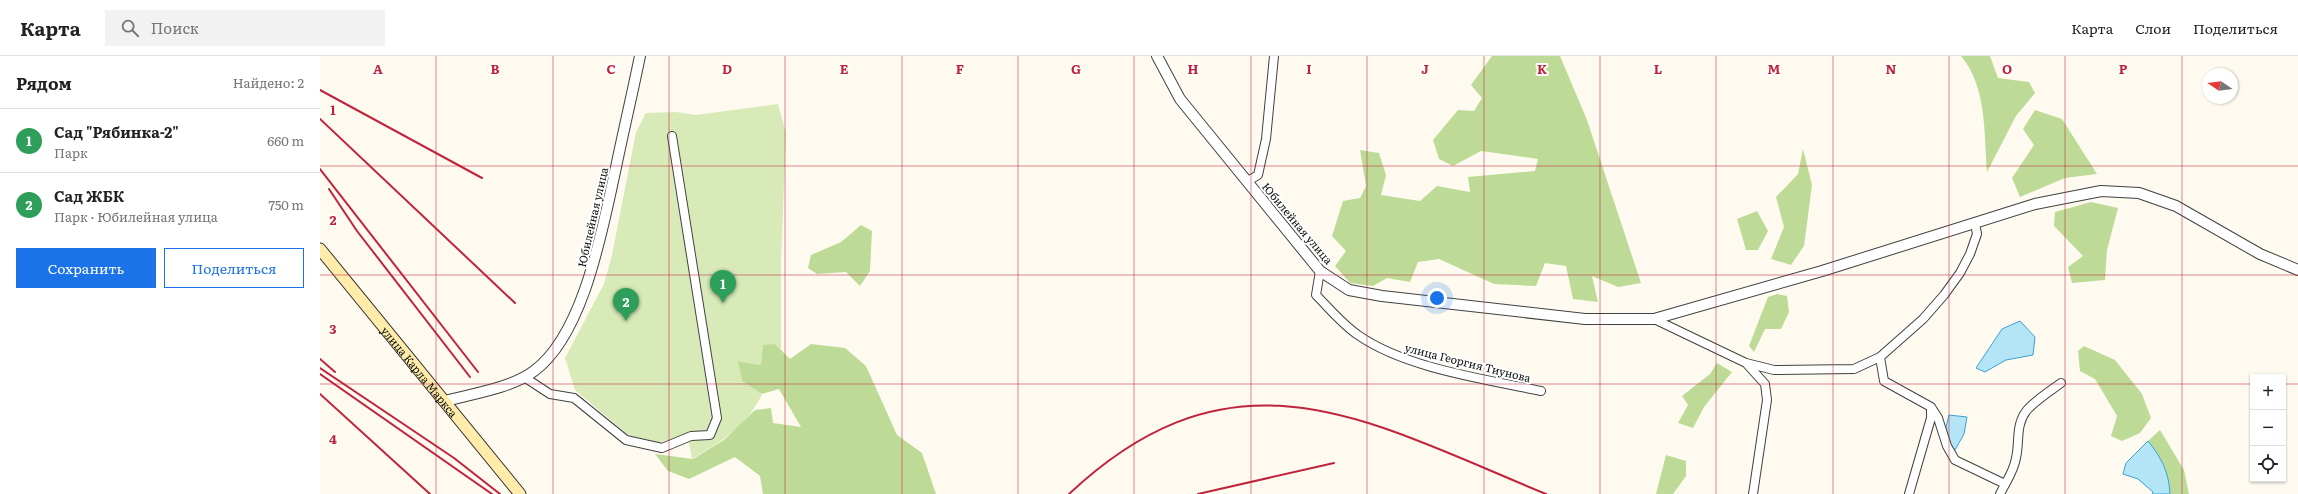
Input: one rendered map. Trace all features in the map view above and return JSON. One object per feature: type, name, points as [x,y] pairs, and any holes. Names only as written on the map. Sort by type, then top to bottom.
[{"type":"main road","name":"улица Карла Маркса","points":[[320,249],[520,494]]},
{"type":"street","name":"Юбилейная улица","points":[[445,401],[524,377],[541,366],[563,335],[592,271],[640,56]]},
{"type":"street","name":"Юбилейная улица","points":[[1157,56],[1180,99],[1320,271],[1349,290],[1382,296],[1585,319],[1654,320],[2035,204],[2101,191],[2139,193],[2176,206],[2260,254],[2298,270]]},
{"type":"street","points":[[1248,181],[1258,175],[1264,146],[1274,56]]},
{"type":"street","points":[[524,377],[550,394],[574,398],[626,440],[662,448],[691,436],[710,435],[717,418],[672,136]]},
{"type":"street","points":[[1654,320],[1746,363],[1774,370],[1854,369],[1880,357],[1923,319],[1960,273],[1978,234],[1974,223]]},
{"type":"street","name":"улица Георгия Тиунова","points":[[1320,271],[1316,295],[1357,334],[1385,352],[1417,363],[1541,391]]},
{"type":"street","points":[[1880,357],[1884,381],[1931,407],[1938,418],[1947,446],[1955,460],[2005,484]]},
{"type":"street","points":[[1746,363],[1765,384],[1767,400],[1753,494]]},
{"type":"street","points":[[2000,494],[2012,472],[2017,457],[2017,433],[2021,420],[2028,410],[2061,383]]},
{"type":"street","points":[[1909,494],[1931,418],[1931,407]]},
{"type":"green space","points":[[1492,56],[1560,56],[1587,120],[1641,283],[1618,287],[1592,276],[1598,302],[1573,299],[1566,266],[1545,263],[1536,286],[1494,284],[1439,259],[1418,262],[1410,282],[1387,278],[1373,286],[1350,283],[1335,266],[1346,251],[1332,236],[1343,201],[1360,198],[1366,186],[1360,150],[1379,153],[1386,175],[1381,195],[1420,201],[1437,186],[1470,192],[1468,177],[1535,171],[1538,159],[1481,151],[1453,166],[1439,159],[1433,140],[1458,110],[1474,111],[1482,98],[1471,85]]},
{"type":"green space","points":[[1961,56],[1990,56],[1998,78],[2029,82],[2035,93],[2016,116],[1987,172],[1983,111],[1980,96],[1976,82]]},
{"type":"green space","points":[[778,104],[786,133],[781,262],[781,350],[775,344],[761,365],[739,361],[742,381],[762,394],[749,415],[733,432],[692,459],[687,433],[657,444],[633,439],[575,390],[565,358],[604,284],[612,255],[636,132],[646,113],[676,112],[696,115]]},
{"type":"green space","points":[[2035,110],[2062,119],[2097,174],[2065,178],[2020,197],[2012,178],[2034,145],[2023,129]]},
{"type":"green space","points":[[1803,149],[1812,185],[1804,246],[1791,265],[1771,259],[1784,227],[1776,197],[1798,174]]},
{"type":"green space","points":[[2091,202],[2118,208],[2107,250],[2105,280],[2072,283],[2068,267],[2083,256],[2054,226],[2055,212]]},
{"type":"green space","points":[[1757,211],[1768,231],[1758,250],[1746,250],[1737,219]]},
{"type":"green space","points":[[861,225],[872,231],[870,271],[860,286],[846,272],[817,274],[808,268],[811,255],[841,242]]},
{"type":"green space","points":[[1777,294],[1787,296],[1789,312],[1781,329],[1765,329],[1754,352],[1749,346],[1768,297]]},
{"type":"green space","points":[[775,344],[790,359],[811,344],[845,348],[866,366],[897,435],[922,453],[936,494],[763,494],[760,476],[735,457],[689,479],[668,471],[655,454],[693,459],[724,440],[755,410],[771,408],[773,423],[801,427],[779,389],[762,394],[742,381],[738,361],[761,365],[763,345]]},
{"type":"green space","points":[[2084,346],[2115,360],[2142,394],[2151,418],[2140,433],[2122,441],[2111,436],[2117,416],[2095,379],[2080,371],[2078,351]]},
{"type":"green space","points":[[1717,363],[1732,372],[1704,407],[1693,428],[1678,423],[1688,405],[1682,396],[1710,374]]},
{"type":"green space","points":[[2160,430],[2184,470],[2189,494],[2170,494],[2164,465],[2148,441]]},
{"type":"green space","points":[[1666,455],[1686,461],[1686,476],[1673,494],[1656,494]]},
{"type":"water","points":[[2020,321],[2035,337],[2033,355],[2006,360],[1985,372],[1976,368],[2002,329]]},
{"type":"water","points":[[1949,415],[1967,417],[1964,434],[1955,450],[1944,435]]},
{"type":"water","points":[[2148,441],[2164,465],[2170,494],[2152,494],[2153,492],[2138,479],[2123,474],[2126,463]]},
{"type":"railway","points":[[320,90],[482,178]]},
{"type":"railway","points":[[320,119],[515,303]]},
{"type":"railway","points":[[320,169],[478,372]]},
{"type":"railway","points":[[329,189],[357,231],[470,377]]},
{"type":"railway","points":[[320,359],[335,372]]},
{"type":"railway","points":[[320,368],[454,458],[500,494]]},
{"type":"railway","points":[[320,374],[492,494]]},
{"type":"railway","points":[[320,394],[430,494]]},
{"type":"railway","points":[[1069,494],[1130,446],[1189,418],[1246,406],[1303,408],[1361,421],[1420,441],[1546,494]]},
{"type":"railway","points":[[1198,494],[1334,463]]},
{"type":"place","name":"Сад \"Рябинка-2\"","points":[[723,303]]},
{"type":"place","name":"Сад ЖБК","points":[[626,321]]}]
